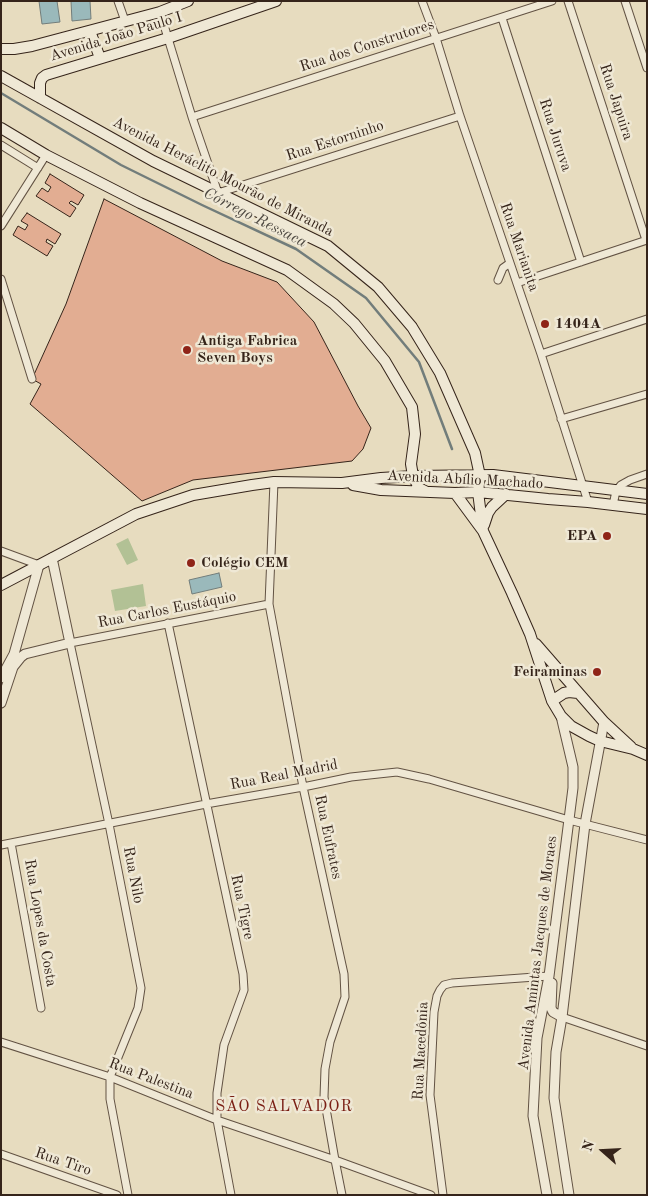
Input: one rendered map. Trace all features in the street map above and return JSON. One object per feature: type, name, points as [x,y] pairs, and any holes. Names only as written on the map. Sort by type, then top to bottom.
[{"type":"main road","name":"Avenida João Paulo I","points":[[1,49],[14,50],[32,46],[160,12],[188,1]]},
{"type":"main road","name":"Avenida João Paulo I","points":[[40,98],[40,83],[46,74],[168,38],[276,1]]},
{"type":"main road","points":[[90,31],[100,58]]},
{"type":"main road","name":"Avenida Heráclito Mourão de Miranda","points":[[1,76],[153,162],[328,246],[378,287],[412,327],[440,373],[475,453],[480,476],[478,492],[483,531]]},
{"type":"main road","points":[[1,128],[46,155],[140,203],[287,270],[334,304],[354,323],[385,361],[412,407],[415,434],[411,464],[413,476],[419,488],[427,492]]},
{"type":"main road","points":[[475,453],[493,475]]},
{"type":"main road","name":"Avenida Abílio Machado","points":[[1,585],[136,514],[192,495],[274,482],[342,483],[413,476],[493,475],[647,494]]},
{"type":"main road","name":"Avenida Abílio Machado","points":[[342,483],[382,490],[455,494],[478,492],[506,494],[647,509]]},
{"type":"main road","points":[[455,494],[483,531],[531,637],[552,701],[561,716],[571,726],[600,741],[633,749],[647,755]]},
{"type":"main road","points":[[483,531],[488,512],[506,494]]},
{"type":"main road","points":[[531,637],[604,722],[633,749]]},
{"type":"main road","points":[[552,701],[564,693],[578,693]]},
{"type":"street","points":[[118,1],[126,21]]},
{"type":"street","name":"Rua Marianita","points":[[422,1],[541,354],[588,502]]},
{"type":"street","name":"Rua dos Construtores","points":[[192,117],[552,1]]},
{"type":"street","name":"Rua Japuira","points":[[568,1],[646,240]]},
{"type":"street","points":[[625,1],[647,68]]},
{"type":"street","points":[[160,12],[192,117],[218,193]]},
{"type":"street","name":"Rua Juruva","points":[[502,18],[581,262]]},
{"type":"street","name":"Rua Estorninho","points":[[218,193],[460,116]]},
{"type":"street","points":[[1,145],[38,168]]},
{"type":"street","points":[[1,226],[46,155]]},
{"type":"street","points":[[517,283],[646,240]]},
{"type":"street","points":[[498,280],[503,268],[510,263]]},
{"type":"street","points":[[1,279],[32,379]]},
{"type":"street","points":[[541,354],[647,319]]},
{"type":"street","points":[[561,419],[647,394]]},
{"type":"street","points":[[613,504],[616,491],[621,485],[647,474]]},
{"type":"street","name":"Rua Eufrates","points":[[274,482],[269,604],[303,787],[344,974],[345,997],[330,1042],[325,1069],[324,1097],[342,1195]]},
{"type":"street","points":[[1,550],[39,565],[12,660],[1,678]]},
{"type":"street","name":"Rua Nilo","points":[[52,558],[109,824],[141,988],[138,1008],[110,1077],[110,1099],[128,1195]]},
{"type":"street","name":"Rua Carlos Eustáquio","points":[[70,643],[269,604]]},
{"type":"street","name":"Rua Tigre","points":[[168,623],[243,974],[244,990],[224,1044],[217,1093],[217,1120],[231,1195]]},
{"type":"street","points":[[1,702],[13,667],[20,657],[25,654],[70,643]]},
{"type":"street","name":"Avenida Amintas Jacques de Moraes","points":[[547,1195],[533,1116],[537,1038],[549,976],[573,788],[573,767],[561,716]]},
{"type":"street","name":"Avenida Amintas Jacques de Moraes","points":[[569,1195],[554,1098],[556,1052],[562,1017],[585,824],[604,722]]},
{"type":"street","name":"Rua Real Madrid","points":[[1,845],[351,777],[397,772],[429,779],[569,820],[647,840]]},
{"type":"street","name":"Rua Lopes da Costa","points":[[12,843],[41,1008]]},
{"type":"street","points":[[549,976],[552,983],[551,1008],[553,1012],[562,1017],[647,1046]]},
{"type":"street","name":"Rua Macedônia","points":[[443,1195],[430,1095],[434,1012],[437,996],[444,985],[452,983],[549,976]]},
{"type":"street","name":"Rua Palestina","points":[[1,1042],[110,1077],[217,1120],[431,1195]]},
{"type":"street","name":"Rua Tiro","points":[[1,1154],[117,1195]]},
{"type":"green space","points":[[128,538],[138,560],[127,565],[116,544]]},
{"type":"green space","points":[[143,584],[146,606],[115,611],[111,590]]},
{"type":"water","points":[[39,1],[57,1],[60,22],[42,24]]},
{"type":"water","points":[[71,1],[90,1],[91,19],[72,21]]},
{"type":"water","points":[[219,573],[222,587],[192,594],[189,580]]},
{"type":"building","points":[[50,174],[84,195],[78,205],[71,201],[69,203],[76,208],[70,217],[36,196],[42,188],[48,192],[51,187],[45,183]]},
{"type":"building","name":"Antiga Fabrica Seven Boys","points":[[104,199],[222,261],[277,282],[314,322],[371,428],[363,449],[352,461],[193,480],[142,501],[30,404],[41,384],[32,379],[66,304]]},
{"type":"building","points":[[27,213],[61,234],[55,244],[47,239],[46,242],[53,246],[47,256],[13,235],[18,226],[25,230],[28,225],[21,221]]},
{"type":"waterway","name":"Córrego Ressaca","points":[[1,93],[121,165],[296,249],[366,298],[419,362],[452,449]]},
{"type":"place","name":"1404A","points":[[545,324]]},
{"type":"place","name":"Antiga Fabrica Seven Boys","points":[[187,350]]},
{"type":"place","name":"EPA","points":[[607,536]]},
{"type":"place","name":"Colégio CEM","points":[[191,563]]},
{"type":"place","name":"Feiraminas","points":[[597,672]]},
{"type":"district","name":"SÃO SALVADOR","points":[[284,1107]]}]
